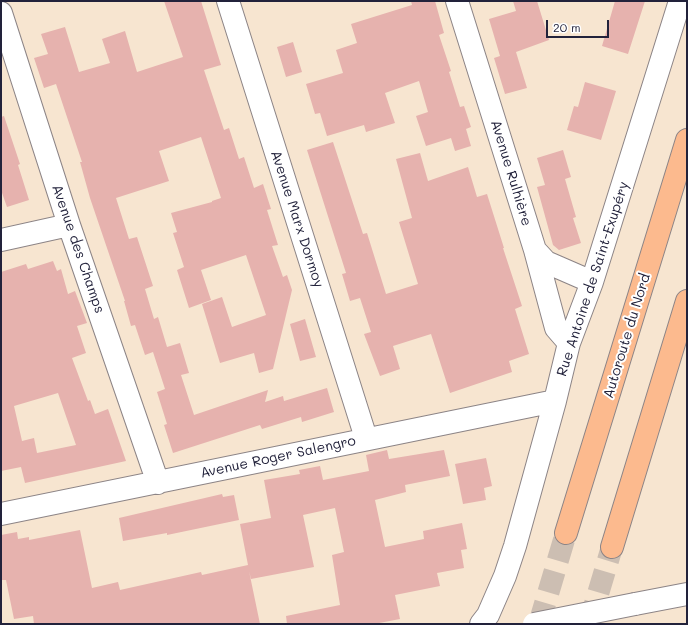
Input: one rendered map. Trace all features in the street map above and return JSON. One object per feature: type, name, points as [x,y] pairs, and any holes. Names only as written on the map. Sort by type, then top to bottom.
[{"type":"highway","name":"Autoroute du Nord","points":[[566,533],[687,140]]},
{"type":"highway","points":[[612,547],[687,301]]},
{"type":"street","name":"Avenue Marx Dormoy","points":[[228,1],[366,438]]},
{"type":"street","name":"Avenue Rulhière","points":[[457,1],[535,250],[556,328],[569,343]]},
{"type":"street","name":"Rue Antoine de Saint-Exupéry","points":[[481,624],[488,615],[505,576],[515,546],[555,401],[569,343],[592,282],[680,1]]},
{"type":"street","name":"Avenue des Champs","points":[[1,13],[69,225],[158,483]]},
{"type":"street","points":[[1,240],[69,225]]},
{"type":"street","points":[[535,250],[546,262],[592,282]]},
{"type":"street","name":"Avenue Roger Salengro","points":[[1,514],[158,483],[366,438],[555,401]]},
{"type":"street","points":[[534,624],[687,594]]},
{"type":"building","points":[[164,1],[201,1],[221,65],[204,70],[224,130],[229,128],[239,159],[244,157],[254,188],[263,184],[271,209],[267,210],[278,245],[272,246],[283,277],[287,275],[292,290],[273,369],[259,373],[254,353],[220,363],[202,304],[222,297],[232,327],[266,315],[246,255],[201,270],[211,300],[189,308],[177,270],[184,267],[173,233],[177,232],[171,213],[212,202],[221,198],[201,137],[159,151],[169,181],[116,198],[129,239],[137,237],[153,286],[145,289],[154,319],[158,317],[167,347],[180,343],[189,373],[181,375],[194,415],[268,390],[265,402],[283,396],[284,401],[327,388],[334,412],[302,422],[301,417],[262,429],[260,425],[173,453],[164,425],[167,424],[157,392],[165,389],[153,352],[145,355],[135,325],[131,326],[125,301],[90,198],[80,162],[82,162],[56,84],[44,88],[34,58],[48,54],[41,34],[65,27],[79,72],[110,63],[102,39],[125,31],[137,72],[183,57]]},
{"type":"building","points":[[411,1],[435,1],[444,33],[439,35],[451,71],[449,72],[460,107],[464,106],[471,127],[466,129],[471,146],[455,151],[451,138],[426,146],[416,116],[428,112],[419,81],[385,93],[395,123],[366,132],[364,125],[327,136],[320,113],[315,114],[306,84],[343,73],[336,50],[357,43],[351,24],[412,5]]},
{"type":"building","points":[[513,1],[537,1],[549,40],[516,52],[527,88],[505,94],[494,58],[500,56],[489,19],[516,11]]},
{"type":"building","points":[[615,1],[645,1],[628,54],[602,46]]},
{"type":"building","points":[[293,42],[302,72],[286,77],[277,47]]},
{"type":"building","points":[[585,82],[616,91],[601,140],[567,130],[574,106],[578,107]]},
{"type":"building","points":[[4,116],[20,164],[18,165],[29,200],[7,207],[1,190],[1,117]]},
{"type":"building","points":[[333,142],[363,234],[367,233],[386,294],[418,284],[399,222],[412,218],[396,159],[420,153],[428,181],[468,167],[477,197],[487,194],[522,306],[515,309],[529,354],[509,361],[512,372],[450,393],[431,334],[393,346],[400,369],[380,376],[364,334],[371,332],[360,298],[350,301],[342,274],[346,273],[307,150]]},
{"type":"building","points":[[563,150],[571,177],[565,179],[576,217],[573,218],[581,243],[559,250],[553,245],[537,187],[545,185],[537,158]]},
{"type":"building","points":[[53,261],[57,271],[61,269],[68,294],[75,291],[87,323],[77,326],[86,353],[72,358],[88,401],[90,400],[95,414],[108,409],[126,461],[25,483],[21,467],[1,471],[1,272],[26,264],[28,269]],"holes":[[[58,393],[76,445],[37,453],[34,438],[22,441],[14,406]]]},
{"type":"building","points":[[305,319],[316,357],[300,361],[290,324]]},
{"type":"building","points":[[387,450],[389,459],[444,450],[450,476],[405,485],[406,492],[375,500],[385,547],[424,539],[423,531],[462,523],[467,549],[461,550],[464,568],[437,573],[440,586],[395,595],[400,619],[374,624],[287,624],[286,616],[340,605],[332,555],[344,552],[335,508],[303,515],[314,567],[251,579],[249,571],[260,624],[34,624],[33,616],[14,619],[6,580],[1,580],[1,535],[17,532],[18,539],[29,537],[29,540],[80,530],[92,588],[118,582],[120,590],[201,572],[202,575],[248,565],[240,524],[271,518],[264,480],[300,474],[299,470],[320,466],[323,480],[369,471],[366,455]]},
{"type":"building","points":[[486,458],[492,486],[484,488],[486,500],[463,504],[455,464]]},
{"type":"building","points":[[222,494],[223,497],[234,495],[239,520],[167,535],[167,533],[123,541],[119,518]]},
{"type":"tunnel","points":[[539,624],[566,533]]},
{"type":"tunnel","points":[[589,624],[612,547]]}]
